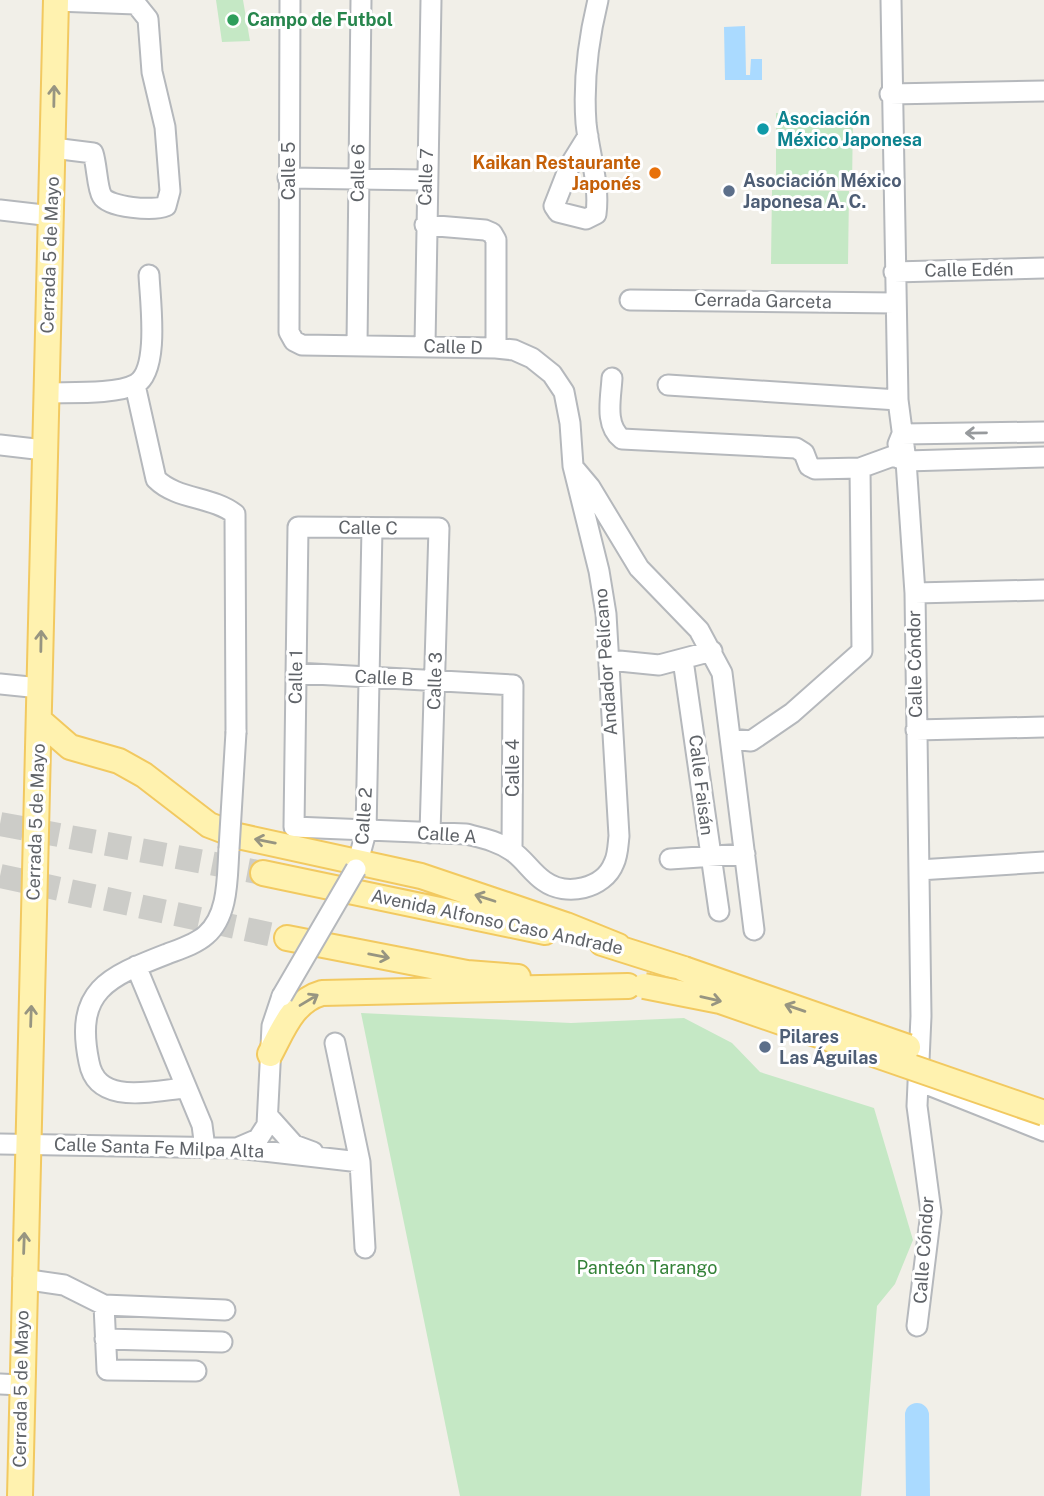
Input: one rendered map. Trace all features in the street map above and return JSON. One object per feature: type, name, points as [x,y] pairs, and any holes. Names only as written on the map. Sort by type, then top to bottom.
[{"type":"main road","name":"Cerrada 5 de Mayo","points":[[20,1496],[10,1385],[23,1279],[56,0]]},
{"type":"main road","points":[[39,720],[70,747],[119,761],[144,775],[209,825],[238,836],[320,852],[358,866],[421,876],[566,925],[618,946]]},
{"type":"main road","name":"Avenida Alfonso Caso Andrade","points":[[262,873],[618,946],[1044,1096]]},
{"type":"main road","name":"Avenida Alfonso Caso Andrade","points":[[288,938],[467,973],[636,986],[720,1001],[1044,1113]]},
{"type":"main road","points":[[270,1054],[297,1009],[307,999],[322,993],[636,986]]},
{"type":"street","name":"Cerrada 5 de Mayo","points":[[53,148],[93,153],[99,172],[101,195],[108,203],[146,209],[166,206],[170,191],[165,127],[152,72],[148,19],[136,4],[56,0]]},
{"type":"street","name":"Calle 5","points":[[290,0],[289,332],[294,341]]},
{"type":"street","name":"Calle 6","points":[[357,345],[361,0]]},
{"type":"street","points":[[588,136],[585,81],[590,35],[598,0]]},
{"type":"street","name":"Calle Cóndor","points":[[891,0],[894,272],[898,400],[902,434],[899,458],[915,593],[921,1016],[917,1106],[931,1212],[917,1326]]},
{"type":"street","name":"Calle 7","points":[[425,345],[425,180],[432,4]]},
{"type":"street","points":[[890,94],[1044,91]]},
{"type":"street","points":[[288,178],[425,180]]},
{"type":"street","points":[[0,209],[51,216]]},
{"type":"street","points":[[425,225],[485,230],[492,233],[496,240],[496,348]]},
{"type":"street","name":"Calle Edén","points":[[894,272],[1044,268]]},
{"type":"street","points":[[45,393],[115,389],[135,385],[143,378],[151,356],[149,275]]},
{"type":"street","name":"Cerrada Garceta","points":[[630,300],[895,303]]},
{"type":"street","name":"Calle D","points":[[294,341],[302,345],[425,345],[514,350],[532,358],[552,374],[564,392],[570,423]]},
{"type":"street","points":[[612,378],[611,420],[614,432],[622,439],[796,448],[804,453],[812,468],[860,468],[899,458],[1044,457]]},
{"type":"street","points":[[135,385],[156,479],[166,488],[226,507],[235,514],[236,732],[227,892],[218,919],[206,935],[104,983],[91,998],[86,1016],[85,1043],[91,1075],[111,1091],[184,1088]]},
{"type":"street","points":[[668,385],[898,400]]},
{"type":"street","name":"Andador Pelícano","points":[[570,423],[573,466],[599,571],[609,660],[619,836],[615,862]]},
{"type":"street","points":[[902,434],[1044,432]]},
{"type":"street","points":[[0,445],[44,450]]},
{"type":"street","points":[[573,466],[590,487],[639,568],[699,630],[722,673],[754,930]]},
{"type":"street","points":[[731,739],[751,741],[792,713],[862,651],[860,468]]},
{"type":"street","name":"Calle C","points":[[298,527],[439,528]]},
{"type":"street","name":"Calle 1","points":[[294,827],[298,527]]},
{"type":"street","name":"Calle 2","points":[[269,1117],[274,1014],[358,866],[366,832],[372,528]]},
{"type":"street","name":"Calle 3","points":[[430,833],[439,528]]},
{"type":"street","points":[[915,593],[1044,590]]},
{"type":"street","points":[[609,660],[659,665],[712,651]]},
{"type":"street","name":"Calle Faisán","points":[[683,660],[719,911]]},
{"type":"street","name":"Calle B","points":[[296,673],[513,685]]},
{"type":"street","points":[[0,684],[40,688]]},
{"type":"street","name":"Calle 4","points":[[512,851],[513,685]]},
{"type":"street","points":[[916,730],[1044,727]]},
{"type":"street","name":"Calle A","points":[[294,827],[430,833],[490,839],[512,851],[542,880],[555,888],[572,890],[589,887],[606,876],[615,862]]},
{"type":"street","points":[[320,852],[346,845],[366,832]]},
{"type":"street","points":[[670,859],[745,854]]},
{"type":"street","points":[[919,870],[1044,862]]},
{"type":"street","points":[[136,966],[184,1088],[202,1125],[205,1148]]},
{"type":"street","points":[[335,1043],[350,1162],[365,1248]]},
{"type":"street","points":[[918,1081],[1044,1131]]},
{"type":"street","points":[[236,1148],[258,1139],[269,1117],[294,1145],[350,1162]]},
{"type":"street","name":"Calle Santa Fe Milpa Alta","points":[[0,1144],[236,1148],[350,1162]]},
{"type":"street","points":[[23,1279],[64,1285],[104,1305],[225,1310]]},
{"type":"street","points":[[104,1305],[107,1370],[196,1371]]},
{"type":"street","points":[[105,1339],[222,1342]]},
{"type":"green space","name":"Campo de Futbol","points":[[216,0],[243,0],[250,41],[222,42]]},
{"type":"green space","points":[[776,113],[853,114],[852,187],[776,186]]},
{"type":"green space","points":[[772,190],[849,191],[848,264],[771,264]]},
{"type":"green space","name":"Panteón Tarango","points":[[361,1013],[571,1023],[684,1018],[732,1043],[760,1072],[874,1108],[913,1240],[895,1284],[877,1306],[861,1496],[460,1496]]},
{"type":"water","points":[[745,26],[746,75],[750,75],[751,59],[762,59],[762,80],[725,80],[724,27]]},
{"type":"waterway","points":[[917,1415],[918,1496]]},
{"type":"tunnel","points":[[0,824],[263,873]]},
{"type":"tunnel","points":[[0,876],[287,938]]},
{"type":"place","name":"Campo de Futbol","points":[[233,20]]},
{"type":"place","name":"Asociación México Japonesa","points":[[763,129]]},
{"type":"place","name":"Kaikan Restaurante Japonés","points":[[655,173]]},
{"type":"place","name":"Asociación México Japonesa A. C.","points":[[729,191]]},
{"type":"place","name":"Pilares Las Águilas","points":[[765,1047]]}]
